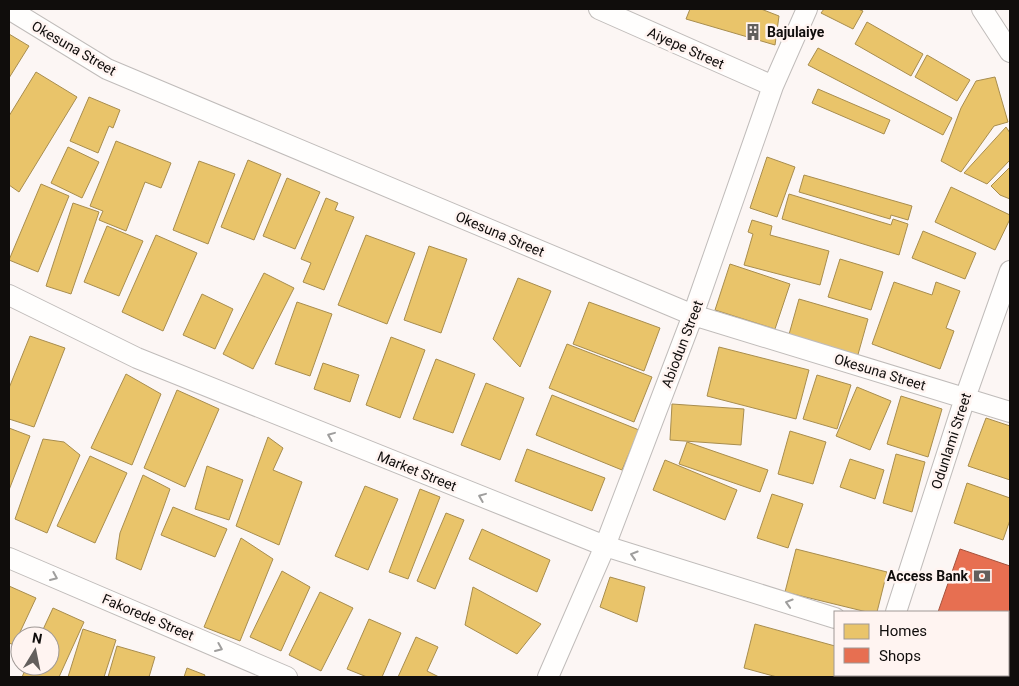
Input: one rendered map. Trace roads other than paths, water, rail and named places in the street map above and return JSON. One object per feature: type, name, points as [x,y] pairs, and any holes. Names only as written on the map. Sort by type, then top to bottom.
[{"type":"street","name":"Okesuna Street","points":[[9,9],[107,69],[693,315],[1010,412]]},
{"type":"street","name":"Aiyepe Street","points":[[599,9],[774,86]]},
{"type":"street","name":"Abiodun Street","points":[[548,677],[605,546],[693,315],[774,86],[807,9]]},
{"type":"street","points":[[982,9],[1010,52]]},
{"type":"street","name":"Odunlami Street","points":[[896,611],[965,398],[1010,271]]},
{"type":"street","name":"Market Street","points":[[9,295],[137,358],[605,546],[834,618]]},
{"type":"street","name":"Fakorede Street","points":[[9,558],[287,677]]},
{"type":"place","name":"Bajulaiye","points":[[753,32]]},
{"type":"place","name":"Access Bank","points":[[982,576]]}]
